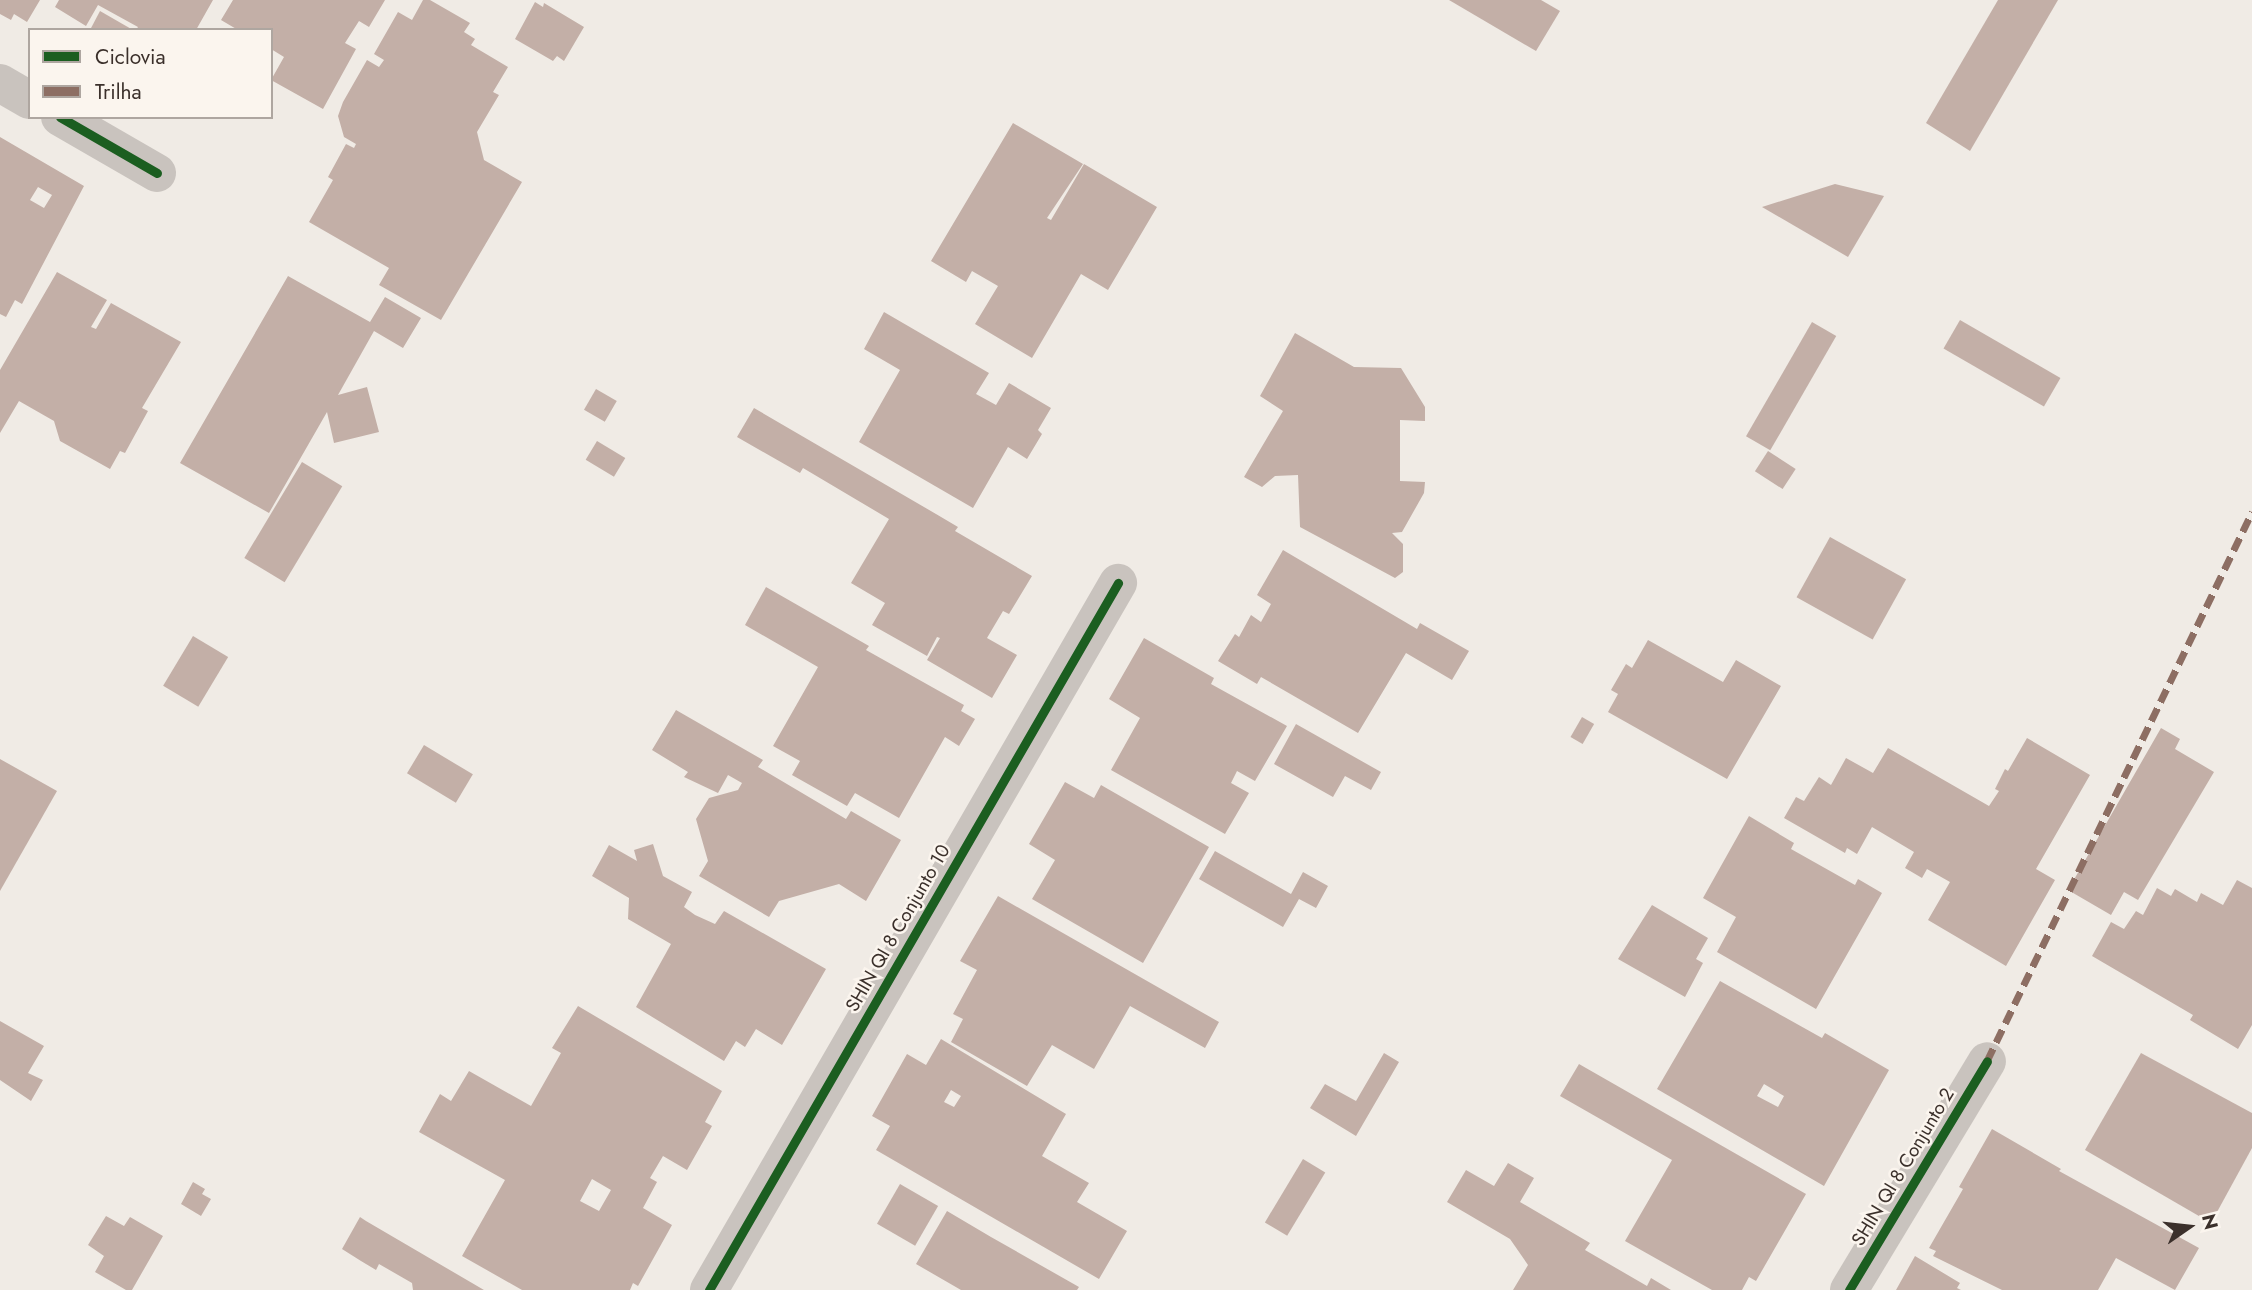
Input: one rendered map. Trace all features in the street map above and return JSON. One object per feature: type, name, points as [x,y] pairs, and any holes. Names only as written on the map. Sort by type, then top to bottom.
[{"type":"street","points":[[0,83],[28,99]]},
{"type":"street","points":[[63,119],[157,173]]},
{"type":"street","name":"SHIN QI 8 Conjunto 10","points":[[709,1290],[1118,583]]},
{"type":"street","name":"SHIN QI 8 Conjunto 2","points":[[1849,1290],[1987,1061]]},
{"type":"building","points":[[0,0],[40,0],[27,22],[14,14],[11,20],[0,14]]},
{"type":"building","points":[[59,0],[213,0],[197,28],[137,28],[98,5],[86,26],[55,7]]},
{"type":"building","points":[[233,0],[385,0],[369,27],[359,21],[345,43],[356,49],[323,109],[273,81],[284,57],[273,50],[273,28],[235,28],[221,20]]},
{"type":"building","points":[[423,0],[430,0],[470,23],[464,32],[475,39],[471,45],[508,67],[493,92],[499,95],[477,132],[484,160],[522,182],[441,320],[379,285],[389,268],[309,222],[333,180],[328,177],[346,144],[354,148],[356,144],[344,137],[338,116],[343,102],[367,60],[379,67],[384,60],[374,54],[398,12],[412,20]]},
{"type":"building","points":[[1449,0],[1541,0],[1560,11],[1536,51]]},
{"type":"building","points":[[1998,0],[2058,0],[1970,151],[1926,123]]},
{"type":"building","points":[[535,2],[543,7],[544,3],[584,27],[564,61],[557,56],[553,61],[515,39]]},
{"type":"building","points":[[100,11],[130,28],[91,28]]},
{"type":"building","points":[[1013,123],[1083,164],[1047,218],[1051,220],[1084,164],[1157,207],[1108,290],[1081,274],[1032,358],[975,324],[998,286],[972,271],[966,282],[931,261]]},
{"type":"building","points":[[0,137],[84,186],[22,304],[15,300],[6,317],[0,314]],"holes":[[[38,187],[52,195],[44,208],[30,200]]]},
{"type":"building","points":[[1835,184],[1884,196],[1848,257],[1762,207]]},
{"type":"building","points":[[57,272],[107,300],[91,327],[96,329],[111,303],[181,342],[142,408],[148,411],[125,453],[120,451],[110,469],[60,441],[54,421],[19,401],[0,433],[0,370]]},
{"type":"building","points":[[288,276],[370,322],[385,297],[421,318],[403,348],[374,331],[338,395],[367,387],[379,432],[334,443],[327,412],[269,513],[180,463]]},
{"type":"building","points":[[884,312],[989,373],[976,394],[996,405],[1009,383],[1051,408],[1038,430],[1042,434],[1027,459],[1008,447],[973,508],[859,442],[900,370],[864,349]]},
{"type":"building","points":[[1960,320],[2060,378],[2044,407],[1944,349]]},
{"type":"building","points":[[1812,322],[1836,336],[1770,450],[1746,436]]},
{"type":"building","points":[[1295,333],[1354,367],[1401,368],[1425,407],[1425,421],[1400,420],[1400,481],[1425,482],[1424,493],[1402,532],[1392,533],[1403,544],[1403,572],[1395,578],[1300,527],[1298,475],[1275,476],[1262,487],[1244,477],[1283,411],[1260,396]]},
{"type":"building","points":[[596,389],[617,401],[605,422],[584,410]]},
{"type":"building","points":[[754,408],[958,527],[955,531],[1032,576],[1009,614],[1003,611],[987,638],[1017,655],[992,698],[927,660],[940,638],[937,637],[927,656],[872,625],[885,603],[851,583],[889,519],[803,468],[800,473],[737,437]]},
{"type":"building","points":[[597,441],[625,458],[614,477],[586,460]]},
{"type":"building","points":[[1768,451],[1796,469],[1783,489],[1755,471]]},
{"type":"building","points":[[302,462],[342,486],[285,582],[244,558]]},
{"type":"building","points":[[1830,537],[1906,579],[1873,640],[1797,597]]},
{"type":"building","points":[[1283,550],[1417,629],[1420,623],[1469,651],[1452,680],[1406,653],[1358,733],[1261,677],[1257,684],[1218,661],[1235,634],[1239,637],[1251,615],[1261,622],[1271,604],[1257,595]]},
{"type":"building","points":[[766,587],[869,646],[866,650],[964,705],[961,711],[975,719],[959,746],[945,737],[899,818],[855,793],[847,806],[792,775],[800,761],[773,746],[818,667],[745,625]]},
{"type":"building","points":[[193,636],[228,657],[198,707],[163,686]]},
{"type":"building","points":[[1144,638],[1214,678],[1211,684],[1287,726],[1255,781],[1237,771],[1231,783],[1249,793],[1225,834],[1111,770],[1140,718],[1109,699]]},
{"type":"building","points":[[1648,640],[1723,682],[1736,660],[1781,686],[1727,779],[1608,712],[1618,694],[1611,690],[1626,664],[1632,668]]},
{"type":"building","points":[[676,710],[763,760],[758,767],[846,819],[851,811],[901,840],[866,901],[839,884],[779,901],[769,917],[699,876],[708,861],[696,819],[709,798],[738,790],[742,783],[728,775],[718,793],[684,777],[688,772],[652,750]]},
{"type":"building","points":[[1582,717],[1594,724],[1583,744],[1570,737]]},
{"type":"building","points":[[1296,724],[1381,772],[1371,790],[1345,776],[1333,797],[1274,764]]},
{"type":"building","points":[[2161,728],[2180,739],[2175,749],[2214,772],[2138,900],[2124,892],[2111,915],[2068,890]]},
{"type":"building","points":[[2027,738],[2090,775],[2036,869],[2055,880],[2006,966],[1928,920],[1950,882],[1927,869],[1922,878],[1905,868],[1914,852],[1872,827],[1857,854],[1847,848],[1845,853],[1784,818],[1796,797],[1804,801],[1819,777],[1831,785],[1846,758],[1873,773],[1888,748],[1989,806],[1999,791],[1995,789],[2005,769],[2008,771]]},
{"type":"building","points":[[424,745],[473,774],[456,803],[407,773]]},
{"type":"building","points":[[0,759],[57,791],[0,891]]},
{"type":"building","points":[[1065,782],[1094,798],[1101,785],[1209,847],[1143,963],[1032,899],[1055,860],[1029,844]]},
{"type":"building","points":[[1749,816],[1794,843],[1791,849],[1855,885],[1858,879],[1882,893],[1816,1009],[1717,952],[1736,917],[1703,898]]},
{"type":"building","points":[[653,844],[663,876],[692,892],[684,907],[695,915],[715,924],[724,911],[826,969],[782,1045],[756,1029],[745,1047],[736,1041],[724,1061],[636,1007],[671,944],[628,919],[629,898],[592,876],[609,845],[637,861],[634,850]]},
{"type":"building","points":[[1215,851],[1291,894],[1303,872],[1328,886],[1316,908],[1299,899],[1283,927],[1199,879]]},
{"type":"building","points":[[2237,880],[2252,888],[2252,1025],[2238,1049],[2190,1020],[2193,1015],[2092,956],[2111,922],[2124,929],[2136,911],[2143,915],[2157,888],[2171,896],[2175,889],[2197,902],[2201,893],[2223,905]]},
{"type":"building","points":[[998,896],[1219,1022],[1205,1048],[1130,1006],[1094,1069],[1052,1045],[1027,1086],[951,1042],[963,1019],[953,1014],[977,970],[960,961]]},
{"type":"building","points":[[1652,905],[1708,938],[1696,959],[1703,963],[1685,997],[1618,959]]},
{"type":"building","points":[[1720,981],[1822,1038],[1825,1033],[1889,1070],[1824,1186],[1657,1089]],"holes":[[[1764,1084],[1784,1096],[1778,1107],[1757,1096]]]},
{"type":"building","points":[[578,1006],[722,1091],[705,1122],[712,1126],[687,1170],[663,1156],[650,1178],[657,1182],[643,1208],[672,1225],[638,1286],[633,1283],[630,1290],[522,1290],[462,1256],[505,1180],[419,1132],[440,1094],[451,1101],[469,1071],[531,1106],[561,1053],[552,1048]],"holes":[[[592,1179],[611,1190],[599,1211],[580,1201]]]},
{"type":"building","points":[[0,1021],[44,1046],[28,1073],[43,1080],[31,1101],[0,1080]]},
{"type":"building","points":[[941,1039],[1066,1114],[1042,1156],[1089,1183],[1077,1202],[1127,1231],[1099,1279],[876,1150],[890,1126],[872,1116],[907,1054],[926,1065]],"holes":[[[951,1090],[961,1096],[954,1107],[944,1102]]]},
{"type":"building","points":[[1384,1053],[1399,1062],[1356,1136],[1310,1108],[1325,1084],[1356,1101]]},
{"type":"building","points":[[2141,1053],[2252,1113],[2252,1148],[2211,1223],[2085,1150]]},
{"type":"building","points":[[1579,1064],[1806,1194],[1756,1281],[1749,1277],[1742,1290],[1712,1290],[1625,1241],[1672,1160],[1560,1096]]},
{"type":"building","points":[[1992,1129],[2061,1169],[2059,1171],[2199,1248],[2175,1290],[2116,1258],[2098,1290],[2002,1290],[1933,1256],[1936,1251],[1929,1248],[1963,1189],[1959,1187]]},
{"type":"building","points":[[1303,1159],[1325,1172],[1287,1236],[1265,1222]]},
{"type":"building","points":[[1508,1163],[1534,1178],[1520,1202],[1590,1243],[1585,1250],[1647,1286],[1651,1278],[1671,1290],[1513,1290],[1528,1265],[1510,1239],[1447,1202],[1466,1170],[1494,1186]]},
{"type":"building","points":[[193,1182],[205,1189],[202,1194],[211,1199],[201,1216],[181,1204]]},
{"type":"building","points":[[900,1184],[938,1206],[915,1246],[877,1224]]},
{"type":"building","points":[[947,1211],[1079,1287],[1077,1290],[961,1290],[916,1264]]},
{"type":"building","points":[[106,1216],[124,1226],[130,1217],[163,1236],[132,1290],[126,1290],[95,1272],[104,1256],[88,1245]]},
{"type":"building","points":[[360,1217],[484,1290],[413,1290],[412,1283],[379,1264],[376,1270],[342,1249]]},
{"type":"building","points":[[1915,1256],[1960,1283],[1957,1288],[1961,1290],[1896,1290]]},
{"type":"marked path","points":[[1987,1061],[2252,512]]},
{"type":"cycle path","points":[[63,119],[157,173]]},
{"type":"cycle path","points":[[709,1290],[1118,583]]},
{"type":"cycle path","points":[[1849,1290],[1987,1061]]}]
